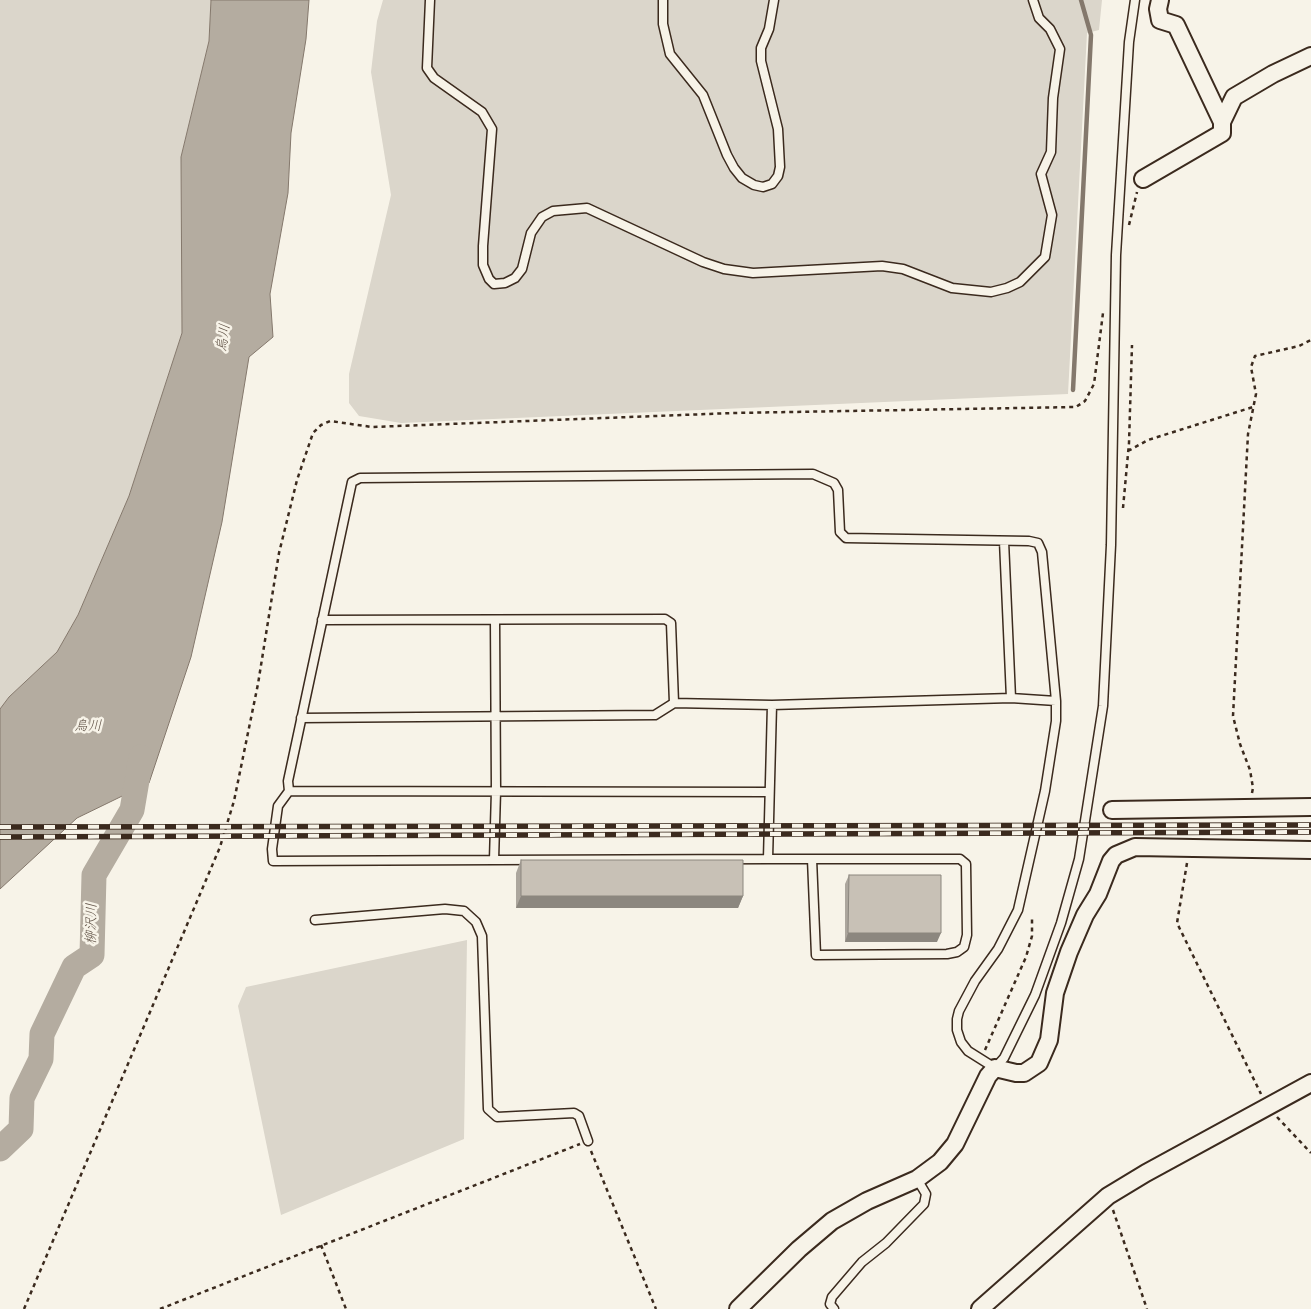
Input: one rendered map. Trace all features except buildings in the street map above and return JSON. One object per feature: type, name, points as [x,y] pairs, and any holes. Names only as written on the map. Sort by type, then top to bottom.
[{"type":"street","points":[[1143,179],[1184,157],[1222,133],[1222,122],[1176,25],[1160,20],[1158,10],[1160,0]]},
{"type":"street","points":[[1222,122],[1234,97],[1273,74],[1311,56]]},
{"type":"street","points":[[1112,810],[1311,807]]},
{"type":"street","points":[[738,1309],[799,1249],[832,1221],[867,1201],[917,1179],[940,1162],[955,1144],[988,1076],[995,1068],[1016,1073],[1024,1072],[1039,1063],[1045,1053],[1055,993],[1069,952],[1085,915],[1098,894],[1111,861],[1116,855],[1135,847],[1311,850]]},
{"type":"street","points":[[980,1309],[1108,1196],[1146,1173],[1311,1083]]},
{"type":"lane","points":[[430,0],[427,68],[434,78],[482,112],[492,129],[483,265],[489,279],[494,284],[506,283],[515,278],[522,268],[532,233],[542,217],[553,211],[587,208],[703,262],[724,269],[753,273],[882,266],[903,269],[952,288],[991,292],[1020,282],[1045,257],[1052,215],[1041,174],[1052,145],[1053,98],[1060,49],[1050,29],[1038,18],[1033,0]]},
{"type":"lane","points":[[663,0],[663,24],[670,54],[703,95],[734,168],[742,178],[754,185],[763,187],[772,184],[778,176],[780,167],[778,129],[761,61],[762,48],[769,29],[774,0]]},
{"type":"lane","points":[[812,859],[816,955],[947,954],[957,952],[964,946],[967,935],[966,864],[960,859],[812,859],[768,860],[273,861],[272,849],[278,806],[289,791],[288,781],[352,482],[360,478],[813,474],[834,483],[838,490],[840,532],[846,538],[1004,540],[1038,543],[1042,552],[1056,701],[1056,722],[1045,791],[1018,910],[998,949],[975,981],[959,1011],[957,1019],[957,1030],[961,1042],[968,1051],[995,1068],[1004,1058],[1035,995],[1061,923],[1079,860],[1103,706],[1111,544],[1116,255],[1129,42],[1135,0]]},
{"type":"lane","points":[[1004,540],[1011,698]]},
{"type":"lane","points":[[322,620],[665,619],[671,623],[674,703]]},
{"type":"lane","points":[[494,860],[496,791],[495,620]]},
{"type":"lane","points":[[301,718],[655,715],[674,703],[772,705],[1011,698],[1056,701]]},
{"type":"lane","points":[[768,860],[772,705]]},
{"type":"lane","points":[[289,791],[769,792]]},
{"type":"lane","points":[[314,920],[445,909],[464,911],[476,922],[482,936],[488,1109],[497,1117],[574,1112],[579,1116],[588,1142]]},
{"type":"lane","points":[[834,1309],[830,1304],[832,1297],[862,1262],[886,1244],[924,1204],[926,1194],[917,1179]]},
{"type":"path","points":[[1128,231],[1139,186],[1143,179]]},
{"type":"path","points":[[24,1309],[220,847],[234,802],[258,684],[279,554],[297,480],[313,433],[321,425],[330,421],[372,427],[733,413],[1076,407],[1085,401],[1094,384],[1104,308]]},
{"type":"path","points":[[1244,807],[1254,788],[1233,716],[1248,434],[1256,394],[1251,367],[1255,356],[1300,346],[1311,340]]},
{"type":"path","points":[[1123,512],[1128,451],[1132,345]]},
{"type":"path","points":[[1128,451],[1148,440],[1253,407]]},
{"type":"path","points":[[1190,849],[1177,923],[1268,1108],[1311,1152]]},
{"type":"path","points":[[980,1060],[1026,957],[1032,936],[1032,916]]},
{"type":"path","points":[[160,1309],[588,1142],[656,1309]]},
{"type":"path","points":[[1108,1196],[1147,1309]]},
{"type":"path","points":[[321,1245],[346,1309]]},
{"type":"shaded area","points":[[0,0],[211,0],[209,41],[181,157],[182,333],[129,496],[78,615],[57,652],[9,697],[0,709]]},
{"type":"shaded area","points":[[383,0],[1102,0],[1099,30],[1087,33],[1068,394],[401,423],[359,416],[349,403],[349,374],[391,195],[371,72],[377,21]]},
{"type":"shaded area","points":[[467,940],[464,1139],[281,1215],[238,1006],[246,987]]},
{"type":"water","name":"烏川","points":[[211,0],[309,0],[306,39],[291,133],[288,193],[270,294],[273,337],[249,357],[222,522],[191,657],[149,783],[77,818],[0,889],[0,709],[9,697],[57,652],[78,615],[129,496],[182,333],[181,157],[209,41]]},
{"type":"waterway","points":[[1073,390],[1091,35],[1081,0]]},
{"type":"waterway","name":"柳沢川","points":[[0,1149],[21,1129],[22,1098],[41,1059],[42,1034],[74,967],[92,955],[94,875],[132,810],[141,757]]},
{"type":"railway","points":[[0,827],[1311,825]]},
{"type":"railway","points":[[0,837],[1311,832]]}]
